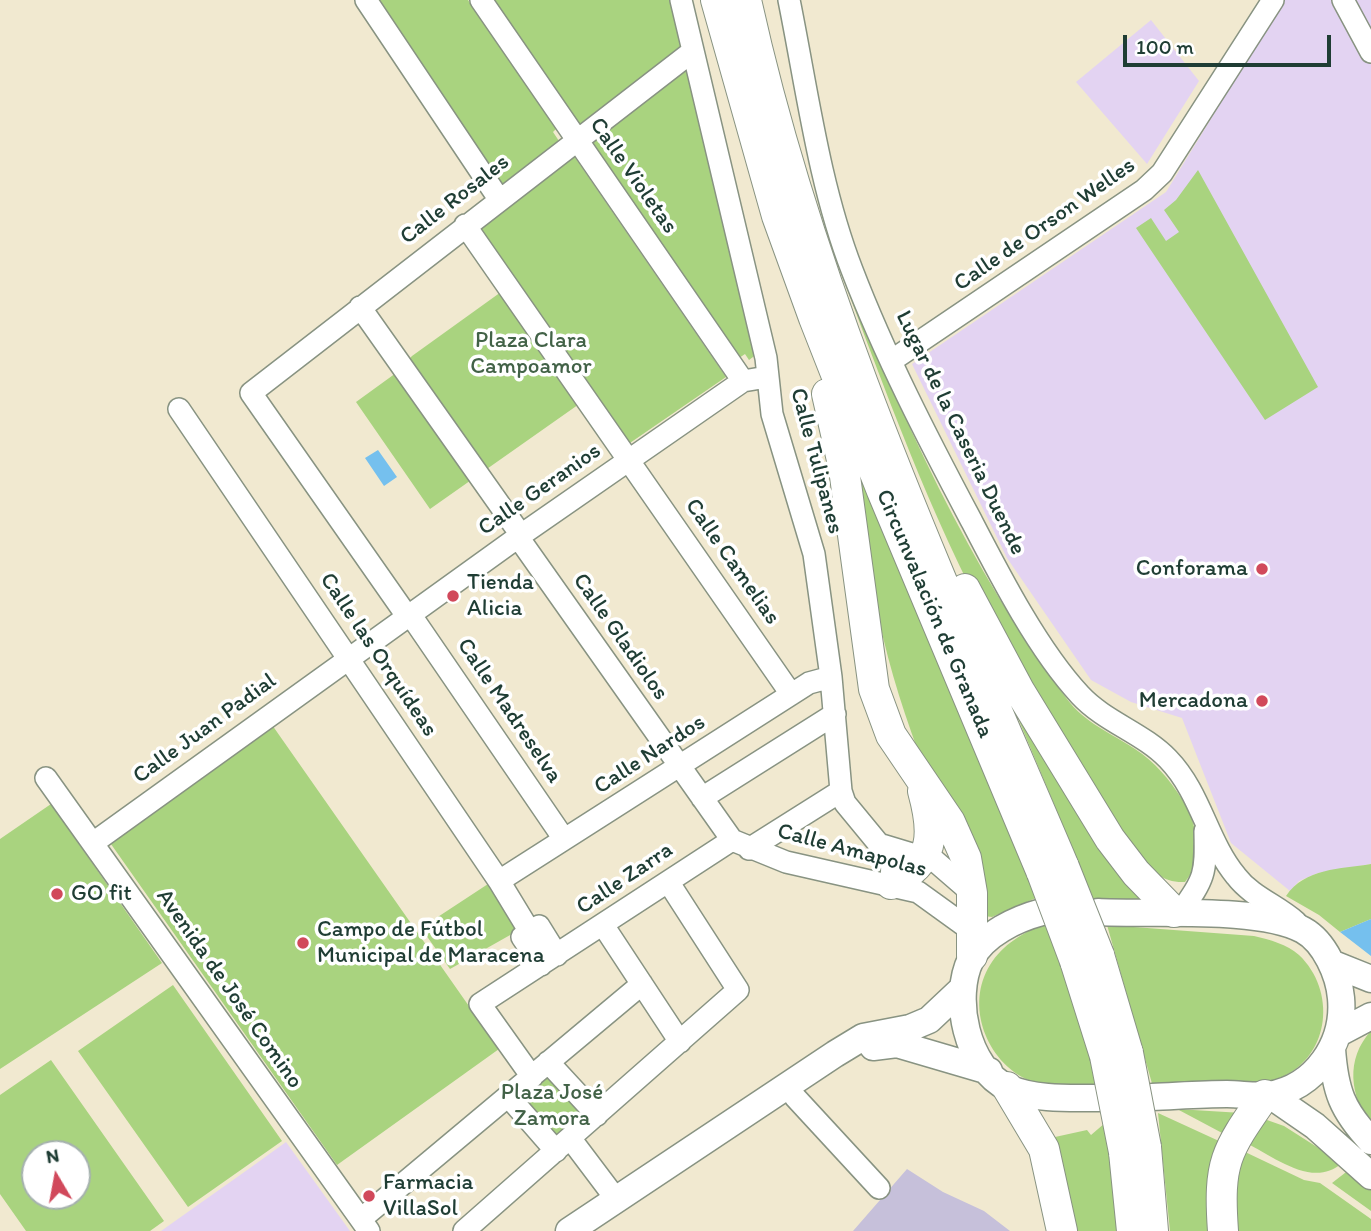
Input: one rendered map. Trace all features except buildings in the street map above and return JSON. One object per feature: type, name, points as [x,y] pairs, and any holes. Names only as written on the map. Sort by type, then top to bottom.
[{"type":"highway","name":"Circunvalación de Granada","points":[[716,0],[777,216],[814,318],[882,491],[1053,870]]},
{"type":"highway","name":"Circunvalación de Granada","points":[[746,0],[798,189],[901,481],[1087,958],[1117,1054],[1153,1231]]},
{"type":"highway","points":[[814,318],[817,358],[844,470],[874,689],[891,735],[950,822],[966,858],[981,940]]},
{"type":"highway","points":[[901,481],[923,503],[1019,690],[1110,839],[1136,873],[1177,913]]},
{"type":"highway","points":[[891,884],[904,877],[924,858],[931,831],[919,777]]},
{"type":"highway","points":[[998,1079],[1044,1149],[1062,1231]]},
{"type":"highway","points":[[1223,1231],[1221,1203],[1226,1157],[1236,1135],[1268,1095]]},
{"type":"highway","name":"Circunvalación de Granada","points":[[1132,1231],[1135,1149]]},
{"type":"main road","points":[[998,1079],[968,1037],[963,1015],[963,988],[981,940],[1012,922],[1042,912]]},
{"type":"main road","points":[[1098,912],[1177,913],[1271,919],[1305,931],[1331,963],[1341,993],[1336,1041],[1337,1092],[1349,1117],[1371,1141]]},
{"type":"main road","points":[[1331,963],[1371,979]]},
{"type":"main road","points":[[569,1231],[835,1054],[863,1037],[910,1028],[929,1020],[963,988]]},
{"type":"main road","points":[[1152,1097],[1268,1095],[1303,1081],[1317,1069],[1336,1041],[1371,1016]]},
{"type":"main road","points":[[596,1231],[863,1052],[879,1045],[897,1044],[931,1051],[998,1079],[1054,1097],[1099,1098]]},
{"type":"main road","points":[[1268,1095],[1315,1126],[1371,1176]]},
{"type":"street","points":[[366,0],[499,199]]},
{"type":"street","name":"Calle Violetas","points":[[481,0],[743,381]]},
{"type":"street","name":"Calle Tulipanes","points":[[681,0],[766,358],[772,414],[814,554],[831,677],[841,791],[845,803],[882,845],[893,863],[891,884]]},
{"type":"street","name":"Lugar de la Caseria Duende","points":[[789,0],[831,202],[851,268],[891,360],[996,567],[1041,641],[1081,696],[1167,758],[1195,796],[1205,822],[1235,876],[1249,891],[1288,915],[1305,931]]},
{"type":"street","name":"Calle de Orson Welles","points":[[891,360],[1117,209],[1163,173],[1273,0]]},
{"type":"street","points":[[1343,0],[1371,52]]},
{"type":"street","points":[[1359,0],[1371,22]]},
{"type":"street","name":"Calle Rosales","points":[[251,393],[693,51]]},
{"type":"street","points":[[465,225],[629,459]]},
{"type":"street","points":[[360,307],[520,536]]},
{"type":"street","name":"Calle Geranios","points":[[348,658],[743,381],[767,377]]},
{"type":"street","name":"Calle Madreselva","points":[[251,393],[564,839]]},
{"type":"street","name":"Calle las Orquídeas","points":[[179,409],[499,881],[530,932],[522,937],[549,960]]},
{"type":"street","name":"Calle Camelias","points":[[629,459],[791,695]]},
{"type":"street","name":"Calle Gladiolos","points":[[520,536],[679,768]]},
{"type":"street","name":"Calle Juan Padial","points":[[93,843],[348,658]]},
{"type":"street","name":"Calle Nardos","points":[[499,881],[564,839],[577,834],[809,683],[831,677]]},
{"type":"street","points":[[702,799],[835,714]]},
{"type":"street","points":[[679,768],[741,844]]},
{"type":"street","name":"Avenida de José Comino","points":[[46,778],[365,1225]]},
{"type":"street","name":"Calle Zarra","points":[[540,1069],[480,1004],[669,883],[841,791]]},
{"type":"street","name":"Lugar de la Caseria Duende","points":[[1177,913],[1205,873],[1205,822]]},
{"type":"street","name":"Calle Amapolas","points":[[741,844],[786,863],[919,892],[981,940]]},
{"type":"street","points":[[882,845],[946,868],[972,893]]},
{"type":"street","points":[[464,1231],[738,990],[669,883]]},
{"type":"street","points":[[603,925],[680,1042]]},
{"type":"street","points":[[365,1225],[508,1096],[642,984]]},
{"type":"street","points":[[540,1069],[597,1115]]},
{"type":"street","points":[[508,1096],[563,1144],[616,1199]]},
{"type":"street","points":[[795,1097],[879,1188]]},
{"type":"shaded area","points":[[1284,0],[1371,0],[1371,864],[1318,873],[1299,881],[1290,891],[1231,843],[1182,718],[1131,702],[1091,680],[1007,558],[912,364],[1166,192]]},
{"type":"shaded area","points":[[1151,20],[1199,81],[1147,164],[1076,82]]},
{"type":"shaded area","points":[[286,1142],[350,1231],[161,1231],[250,1168]]},
{"type":"shaded area","points":[[907,1169],[943,1192],[984,1211],[1010,1231],[853,1231]]},
{"type":"green space","points":[[376,0],[468,0],[557,128],[553,132],[559,141],[502,187]]},
{"type":"green space","points":[[490,0],[672,0],[683,46],[576,127]]},
{"type":"green space","points":[[687,64],[757,354],[749,360],[745,354],[736,360],[588,141]]},
{"type":"green space","name":"Plaza Clara Campoamor","points":[[572,153],[726,377],[627,445],[592,395],[430,509],[356,402],[396,373],[412,356],[501,292],[476,229]]},
{"type":"green space","points":[[1198,170],[1318,387],[1265,420],[1136,228],[1151,218],[1166,241],[1179,232],[1164,210],[1176,200]]},
{"type":"green space","points":[[840,261],[886,375],[939,488],[999,597],[1032,649],[1074,707],[1090,721],[1149,759],[1167,778],[1185,804],[1194,826],[1196,844],[1193,868],[1185,882],[1164,878],[1137,856],[994,633],[949,543],[909,450],[837,262]]},
{"type":"green space","points":[[856,470],[872,501],[1036,898],[992,917],[984,916],[925,770],[899,695],[875,601]]},
{"type":"green space","points":[[997,668],[1045,756],[1099,846],[1125,881],[1147,902],[1094,900]]},
{"type":"green space","name":"Campo de Fútbol Municipal de Maracena","points":[[270,722],[499,1049],[337,1165],[106,837]]},
{"type":"green space","name":"GO fit","points":[[51,804],[162,963],[0,1069],[0,839]]},
{"type":"green space","points":[[1371,864],[1371,919],[1340,932],[1319,915],[1286,896],[1303,880],[1313,875]]},
{"type":"green space","points":[[488,884],[519,930],[450,969],[421,928]]},
{"type":"green space","points":[[1045,923],[1084,1032],[1097,1087],[1053,1086],[1028,1080],[1001,1060],[984,1030],[979,997],[990,965],[1014,940]]},
{"type":"green space","points":[[1107,925],[1254,936],[1289,948],[1311,969],[1323,1003],[1319,1038],[1311,1054],[1298,1067],[1268,1082],[1219,1087],[1153,1087]]},
{"type":"green space","points":[[173,985],[282,1141],[188,1207],[78,1051]]},
{"type":"green space","points":[[1371,1031],[1371,1126],[1358,1102],[1353,1078],[1357,1053]]},
{"type":"green space","name":"Plaza José Zamora","points":[[559,1059],[600,1106],[545,1153],[504,1106]]},
{"type":"green space","points":[[51,1060],[164,1221],[150,1231],[26,1231],[0,1194],[0,1095]]},
{"type":"green space","points":[[1177,1109],[1242,1113],[1224,1134]]},
{"type":"green space","points":[[1158,1113],[1219,1141],[1214,1231],[1170,1231]]},
{"type":"green space","points":[[1267,1120],[1284,1126],[1342,1163],[1331,1170],[1307,1172],[1281,1162],[1246,1143]]},
{"type":"green space","points":[[1105,1123],[1118,1231],[1073,1231],[1055,1137],[1087,1130],[1091,1135]]},
{"type":"green space","points":[[1243,1151],[1304,1180],[1320,1183],[1371,1219],[1371,1231],[1233,1231],[1237,1172]]},
{"type":"green space","points":[[1350,1169],[1371,1188],[1371,1211],[1332,1183]]},
{"type":"water","points":[[378,450],[397,477],[384,486],[365,458]]},
{"type":"water","points":[[1371,919],[1371,956],[1340,932]]},
{"type":"place","name":"Conforama","points":[[1262,569]]},
{"type":"place","name":"Tienda Alicia","points":[[453,596]]},
{"type":"place","name":"Mercadona","points":[[1262,701]]},
{"type":"place","name":"GO fit","points":[[57,894]]},
{"type":"place","name":"Campo de Fútbol Municipal de Maracena","points":[[303,943]]},
{"type":"place","name":"Farmacia VillaSol","points":[[369,1196]]}]
